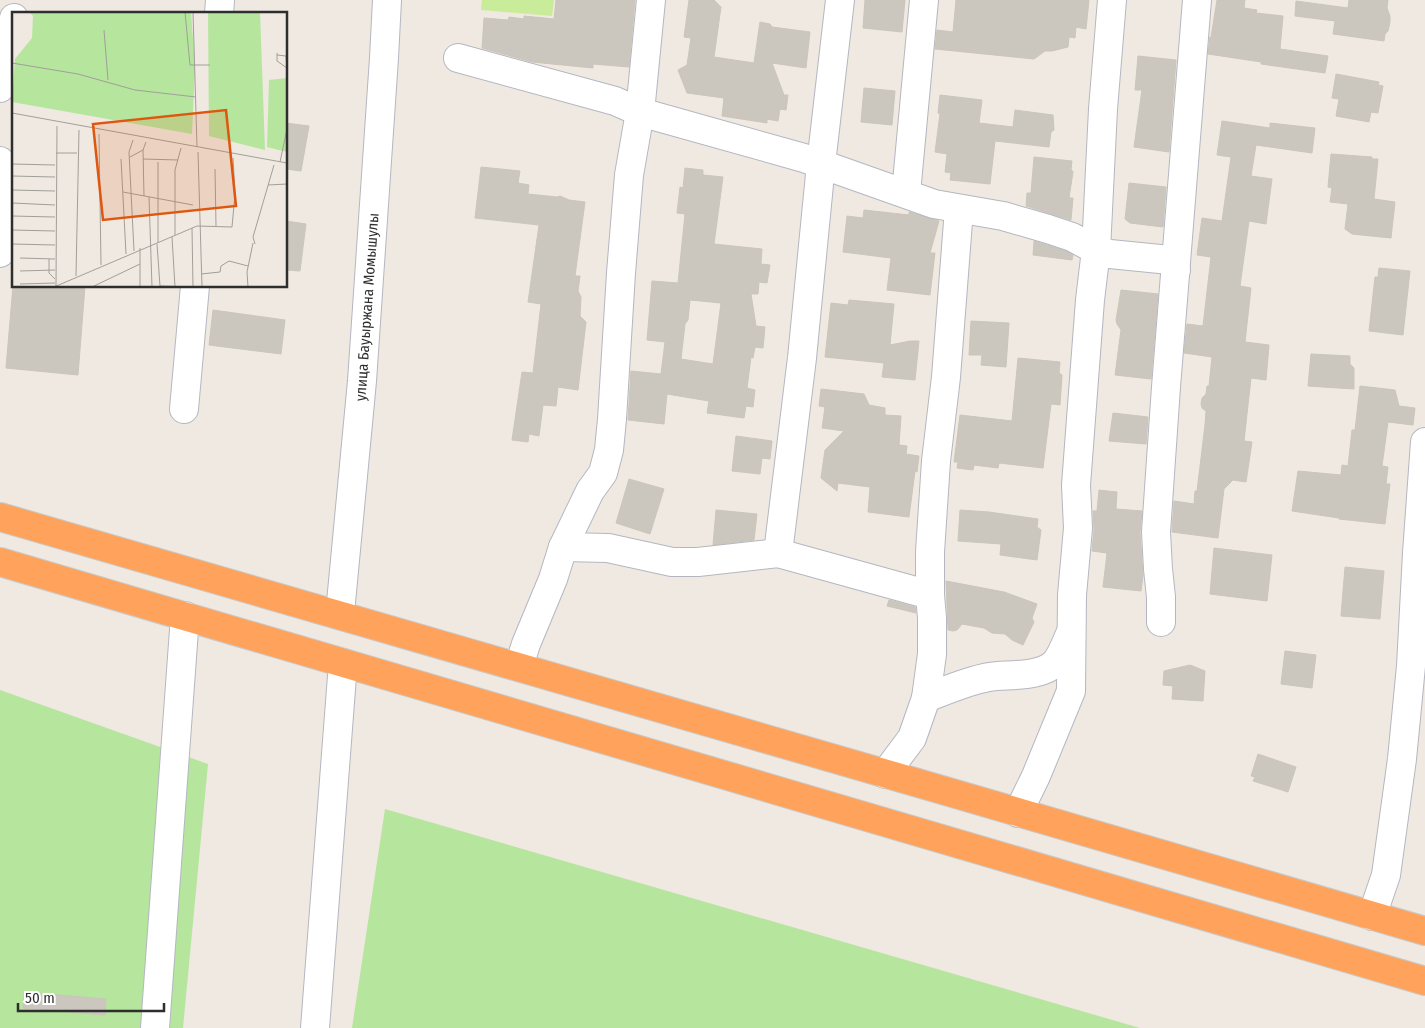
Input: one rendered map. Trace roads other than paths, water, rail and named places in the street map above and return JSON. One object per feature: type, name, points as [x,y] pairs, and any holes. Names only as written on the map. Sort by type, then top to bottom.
[{"type":"highway","points":[[0,517],[340,613],[1425,931]]},
{"type":"highway","points":[[0,562],[1425,980]]},
{"type":"street","name":"улица Бауыржана Момышулы","points":[[340,613],[362,371],[384,68],[387,0]]},
{"type":"street","points":[[519,666],[553,579],[563,547],[590,491],[603,473],[609,450],[629,175],[640,112],[651,0]]},
{"type":"street","points":[[778,553],[802,358],[821,164],[840,0]]},
{"type":"street","points":[[906,193],[924,0]]},
{"type":"street","points":[[1018,813],[1036,776],[1071,691],[1072,595],[1078,528],[1076,485],[1089,310],[1096,250],[1103,109],[1112,0]]},
{"type":"street","points":[[1160,622],[1161,596],[1156,532],[1197,0]]},
{"type":"street","points":[[0,88],[12,28]]},
{"type":"street","points":[[458,58],[615,101],[640,112],[821,164],[934,204],[1002,216],[1048,229],[1072,237],[1096,250],[1110,254],[1170,260],[1176,270]]},
{"type":"street","points":[[0,161],[4,184],[0,253]]},
{"type":"street","points":[[885,774],[912,738],[926,698],[932,654],[930,552],[959,209]]},
{"type":"street","points":[[184,409],[195,288]]},
{"type":"street","points":[[1372,916],[1386,874],[1402,759],[1411,666],[1425,442]]},
{"type":"street","points":[[563,547],[608,548],[672,562],[698,562],[778,553],[930,595]]},
{"type":"street","points":[[155,1028],[185,616]]},
{"type":"street","points":[[926,698],[968,682],[990,677],[1018,676],[1040,671],[1055,663],[1071,633]]},
{"type":"street","points":[[315,1028],[343,663]]}]
